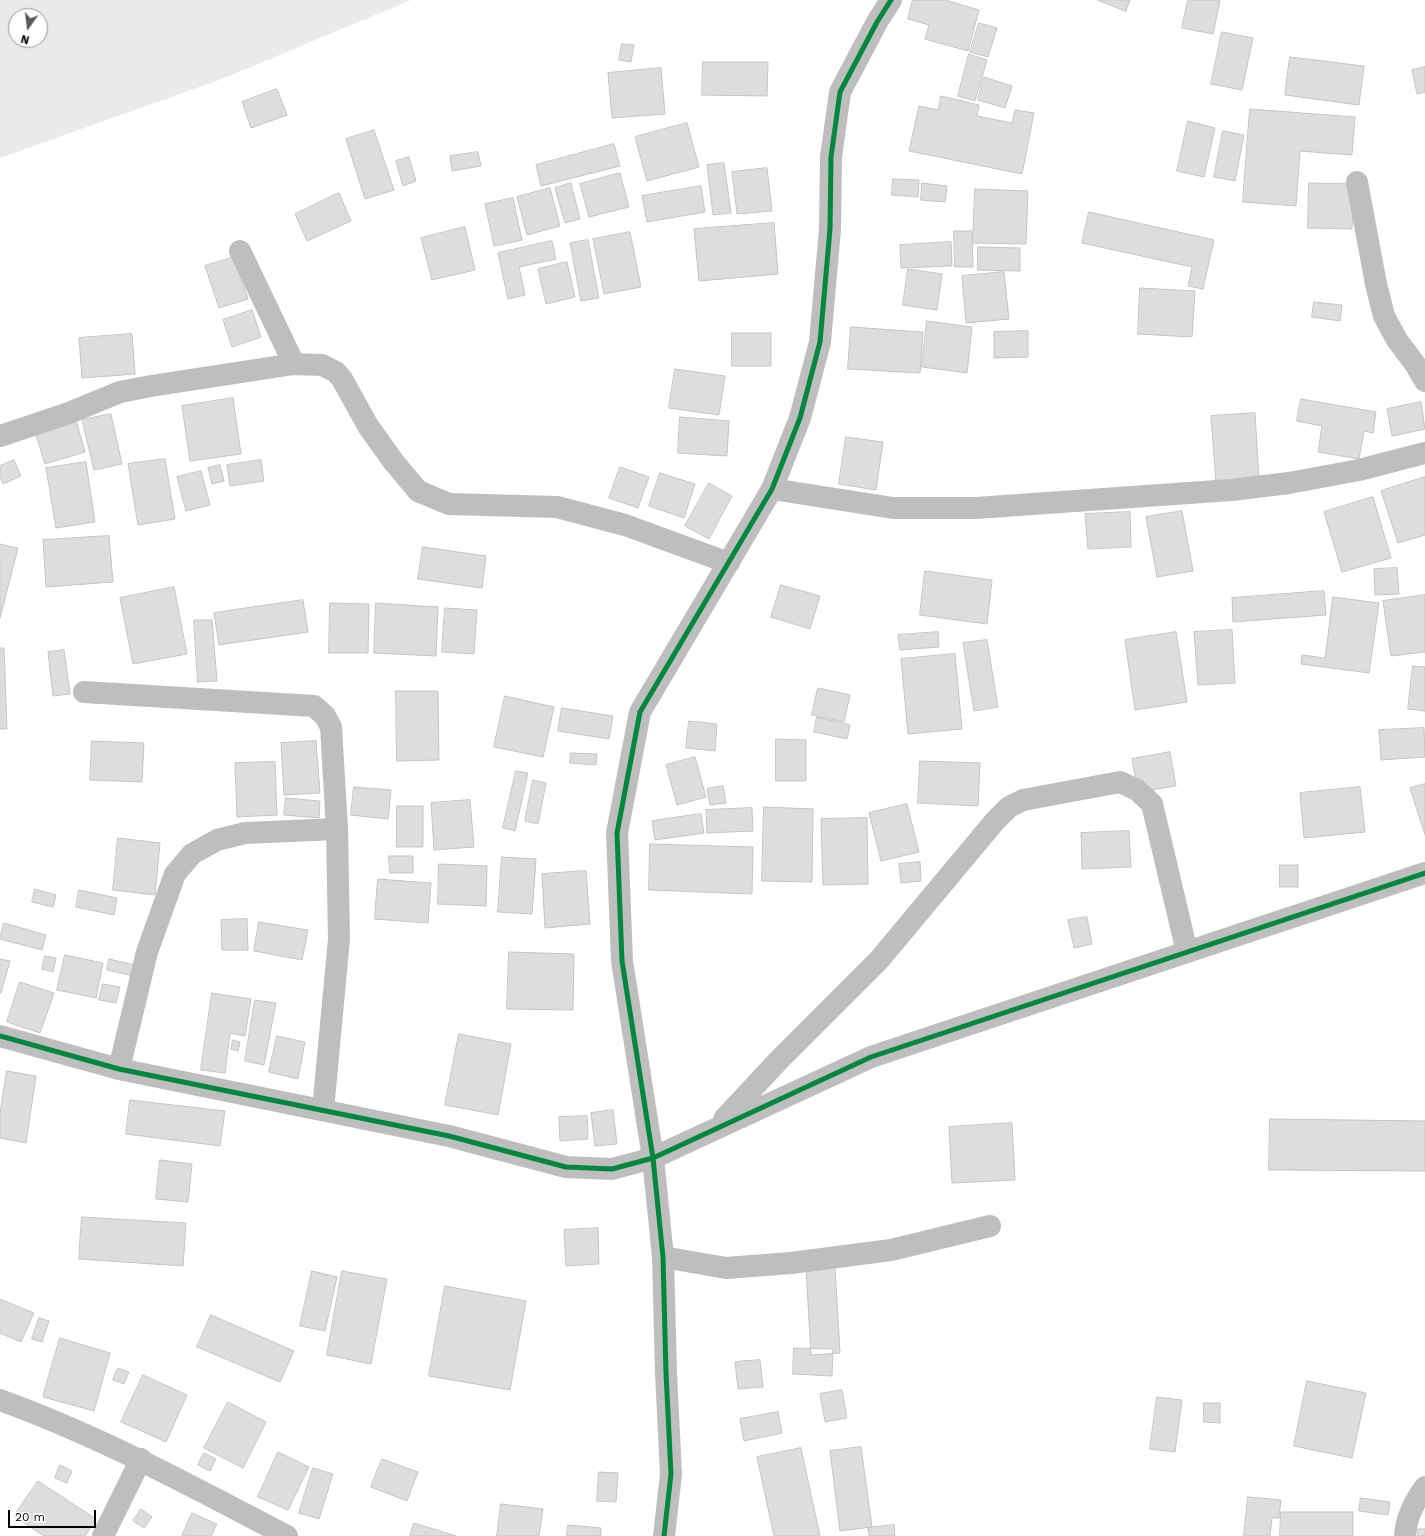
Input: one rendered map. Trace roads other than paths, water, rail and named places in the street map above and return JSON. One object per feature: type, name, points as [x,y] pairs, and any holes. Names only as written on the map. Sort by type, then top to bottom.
[{"type":"street","points":[[664,1536],[671,1474],[666,1373],[663,1258],[653,1158],[622,961],[617,833],[640,712],[772,489],[800,418],[820,342],[830,229],[831,157],[840,92],[877,22],[891,0]]},
{"type":"street","points":[[1357,182],[1376,284],[1384,316],[1397,340],[1415,364],[1425,382]]},
{"type":"street","points":[[240,251],[294,364]]},
{"type":"street","points":[[0,436],[69,413],[120,392],[294,364],[322,365],[336,372],[342,378],[368,426],[393,461],[418,491],[449,504],[557,507],[625,525],[729,563]]},
{"type":"street","points":[[772,489],[893,508],[976,508],[1231,490],[1281,484],[1359,470],[1425,453]]},
{"type":"street","points":[[84,692],[314,706],[325,716],[331,728],[337,829],[339,939],[323,1110]]},
{"type":"street","points":[[718,1126],[779,1060],[879,960],[995,821],[1009,807],[1023,800],[1120,782],[1137,790],[1152,804],[1187,952]]},
{"type":"street","points":[[120,1069],[147,952],[175,874],[192,854],[217,840],[245,833],[337,829]]},
{"type":"street","points":[[0,1036],[120,1069],[449,1136],[566,1167],[612,1169],[653,1158],[718,1126],[870,1057],[1425,873]]},
{"type":"street","points":[[663,1258],[726,1268],[791,1263],[891,1250],[990,1226]]},
{"type":"street","points":[[0,1400],[29,1410],[141,1459],[287,1536]]},
{"type":"street","points":[[103,1536],[141,1459]]},
{"type":"street","points":[[1405,1536],[1413,1503],[1425,1487]]}]
